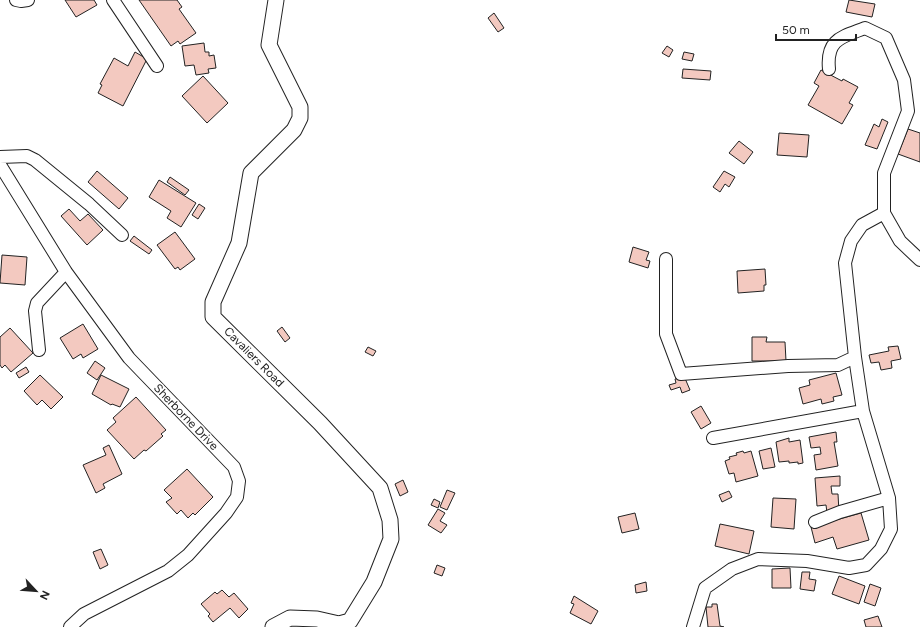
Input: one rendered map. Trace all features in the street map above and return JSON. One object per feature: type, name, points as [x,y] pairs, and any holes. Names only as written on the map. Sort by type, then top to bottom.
[{"type":"main road","name":"Cavaliers Road","points":[[276,0],[269,45],[300,107],[300,118],[294,130],[251,173],[239,243],[213,302],[213,317],[320,423],[380,488],[390,520],[392,539],[374,582],[350,621],[339,624],[317,618],[300,617],[290,618],[277,626]]},
{"type":"street","points":[[16,0],[28,0]]},
{"type":"street","points":[[113,0],[158,66]]},
{"type":"street","points":[[829,69],[828,56],[837,39],[865,28],[886,38],[904,80],[908,111],[884,173],[884,213],[900,241],[920,260]]},
{"type":"street","points":[[0,157],[27,156],[35,160],[89,204],[122,235]]},
{"type":"street","name":"Sherborne Drive","points":[[0,165],[66,272],[129,358],[234,468],[239,481],[237,497],[226,513],[188,555],[168,572],[84,614],[70,627]]},
{"type":"street","points":[[693,627],[705,588],[732,569],[758,559],[807,560],[849,568],[866,565],[881,549],[891,529],[889,498],[863,411],[855,358],[846,263],[851,241],[862,225],[884,213]]},
{"type":"street","points":[[666,259],[666,334],[681,374],[788,366],[838,365],[855,358]]},
{"type":"street","points":[[39,350],[35,311],[37,303],[66,272]]},
{"type":"street","points":[[713,438],[863,411]]},
{"type":"street","points":[[815,522],[840,512],[889,498]]},
{"type":"building","points":[[65,0],[94,0],[97,5],[76,17]]},
{"type":"building","points":[[139,0],[177,0],[182,7],[179,9],[196,33],[180,44],[178,41],[171,46]]},
{"type":"building","points":[[849,0],[875,4],[872,17],[846,12]]},
{"type":"building","points":[[494,13],[504,28],[498,32],[488,18]]},
{"type":"building","points":[[204,43],[205,52],[209,52],[209,56],[214,55],[216,68],[208,69],[209,73],[196,75],[194,65],[185,66],[182,46]]},
{"type":"building","points":[[667,46],[673,50],[669,57],[662,53]]},
{"type":"building","points":[[135,52],[147,59],[123,106],[98,93],[102,85],[100,84],[114,58],[128,66]]},
{"type":"building","points":[[684,52],[694,54],[692,61],[682,59]]},
{"type":"building","points":[[683,69],[711,71],[710,80],[682,78]]},
{"type":"building","points":[[821,70],[842,81],[843,79],[858,87],[849,103],[853,105],[842,124],[808,105],[819,86],[814,83]]},
{"type":"building","points":[[203,76],[228,103],[207,123],[182,96]]},
{"type":"building","points":[[882,119],[888,122],[877,149],[865,145],[874,124],[879,127]]},
{"type":"building","points":[[908,129],[920,133],[920,162],[898,154]]},
{"type":"building","points":[[779,133],[809,135],[807,157],[777,155]]},
{"type":"building","points":[[739,141],[753,152],[744,164],[729,153]]},
{"type":"building","points":[[97,171],[128,198],[119,209],[88,182]]},
{"type":"building","points":[[724,171],[735,177],[729,187],[725,184],[720,192],[713,187]]},
{"type":"building","points":[[170,177],[189,190],[185,195],[167,182]]},
{"type":"building","points":[[159,180],[196,203],[181,227],[167,218],[171,211],[149,197]]},
{"type":"building","points":[[199,204],[205,208],[198,219],[192,215]]},
{"type":"building","points":[[69,209],[80,221],[88,214],[103,230],[87,245],[61,216]]},
{"type":"building","points":[[175,232],[195,259],[180,270],[178,267],[175,269],[157,245]]},
{"type":"building","points":[[134,236],[152,250],[149,254],[130,241]]},
{"type":"building","points":[[633,247],[649,252],[646,260],[650,261],[648,268],[629,262]]},
{"type":"building","points":[[2,255],[27,257],[25,285],[0,283]]},
{"type":"building","points":[[765,269],[766,285],[764,285],[764,291],[738,293],[737,271]]},
{"type":"building","points":[[83,324],[98,349],[83,358],[81,354],[73,359],[60,338]]},
{"type":"building","points":[[282,327],[290,338],[285,342],[277,331]]},
{"type":"building","points":[[10,328],[33,353],[11,372],[5,365],[2,368],[0,365],[0,337]]},
{"type":"building","points":[[752,337],[767,337],[766,342],[785,342],[786,361],[752,361]]},
{"type":"building","points":[[898,346],[901,359],[891,361],[892,368],[881,370],[879,362],[871,363],[869,355],[889,351],[888,347]]},
{"type":"building","points":[[368,347],[376,351],[373,356],[365,352]]},
{"type":"building","points":[[95,361],[105,368],[97,380],[87,373]]},
{"type":"building","points":[[26,367],[29,372],[19,378],[16,373]]},
{"type":"building","points":[[836,373],[842,395],[833,397],[834,401],[822,404],[821,399],[803,404],[799,388],[810,385],[809,380]]},
{"type":"building","points":[[40,375],[63,397],[51,409],[42,400],[37,405],[24,391]]},
{"type":"building","points":[[101,375],[129,389],[120,407],[111,405],[92,394]]},
{"type":"building","points":[[684,376],[690,390],[682,393],[680,387],[671,390],[669,385],[676,383],[675,379]]},
{"type":"building","points":[[136,397],[166,430],[161,434],[163,436],[134,459],[107,430],[116,422],[113,418]]},
{"type":"building","points":[[701,406],[711,423],[701,429],[691,412]]},
{"type":"building","points":[[836,432],[837,442],[834,442],[838,466],[816,470],[814,455],[821,454],[820,447],[811,448],[809,437]]},
{"type":"building","points":[[789,438],[789,442],[800,440],[803,463],[789,463],[789,461],[779,462],[776,442]]},
{"type":"building","points":[[109,445],[122,474],[103,484],[105,488],[96,493],[83,465],[106,455],[103,448]]},
{"type":"building","points":[[771,448],[775,467],[763,469],[759,451]]},
{"type":"building","points":[[743,451],[744,453],[751,451],[758,476],[736,482],[734,473],[729,474],[725,461],[730,459],[729,457],[737,455],[736,453]]},
{"type":"building","points":[[187,469],[213,497],[195,515],[193,513],[188,518],[181,510],[177,514],[166,502],[172,498],[164,490]]},
{"type":"building","points":[[840,476],[840,486],[831,486],[832,494],[838,494],[839,512],[827,513],[826,505],[817,506],[815,478]]},
{"type":"building","points":[[403,480],[408,492],[400,496],[395,484]]},
{"type":"building","points":[[447,490],[455,493],[447,510],[440,507]]},
{"type":"building","points":[[729,491],[732,497],[722,502],[719,495]]},
{"type":"building","points":[[773,498],[796,499],[794,529],[771,527]]},
{"type":"building","points":[[434,499],[440,502],[438,508],[431,505]]},
{"type":"building","points":[[438,509],[445,513],[440,521],[447,525],[441,533],[428,525]]},
{"type":"building","points":[[635,513],[639,529],[622,533],[618,517]]},
{"type":"building","points":[[861,513],[869,540],[837,549],[833,537],[815,543],[811,527]]},
{"type":"building","points":[[720,524],[754,531],[749,554],[715,546]]},
{"type":"building","points":[[101,549],[108,565],[100,569],[93,552]]},
{"type":"building","points":[[437,565],[445,568],[442,576],[434,573]]},
{"type":"building","points":[[790,568],[791,588],[772,588],[772,569]]},
{"type":"building","points":[[802,572],[810,572],[809,579],[816,580],[814,591],[800,589]]},
{"type":"building","points":[[839,576],[865,586],[859,604],[832,594]]},
{"type":"building","points":[[646,582],[647,591],[636,593],[635,585]]},
{"type":"building","points":[[870,584],[881,588],[875,606],[864,602]]},
{"type":"building","points":[[222,590],[229,597],[234,593],[248,609],[239,618],[230,608],[213,622],[208,616],[210,614],[201,604],[215,592],[217,594]]},
{"type":"building","points":[[574,596],[598,611],[591,624],[570,613],[574,604],[571,603]]},
{"type":"building","points":[[712,604],[717,604],[720,626],[724,627],[708,627],[706,607],[712,607]]},
{"type":"building","points":[[878,616],[882,627],[866,627],[864,620]]}]
